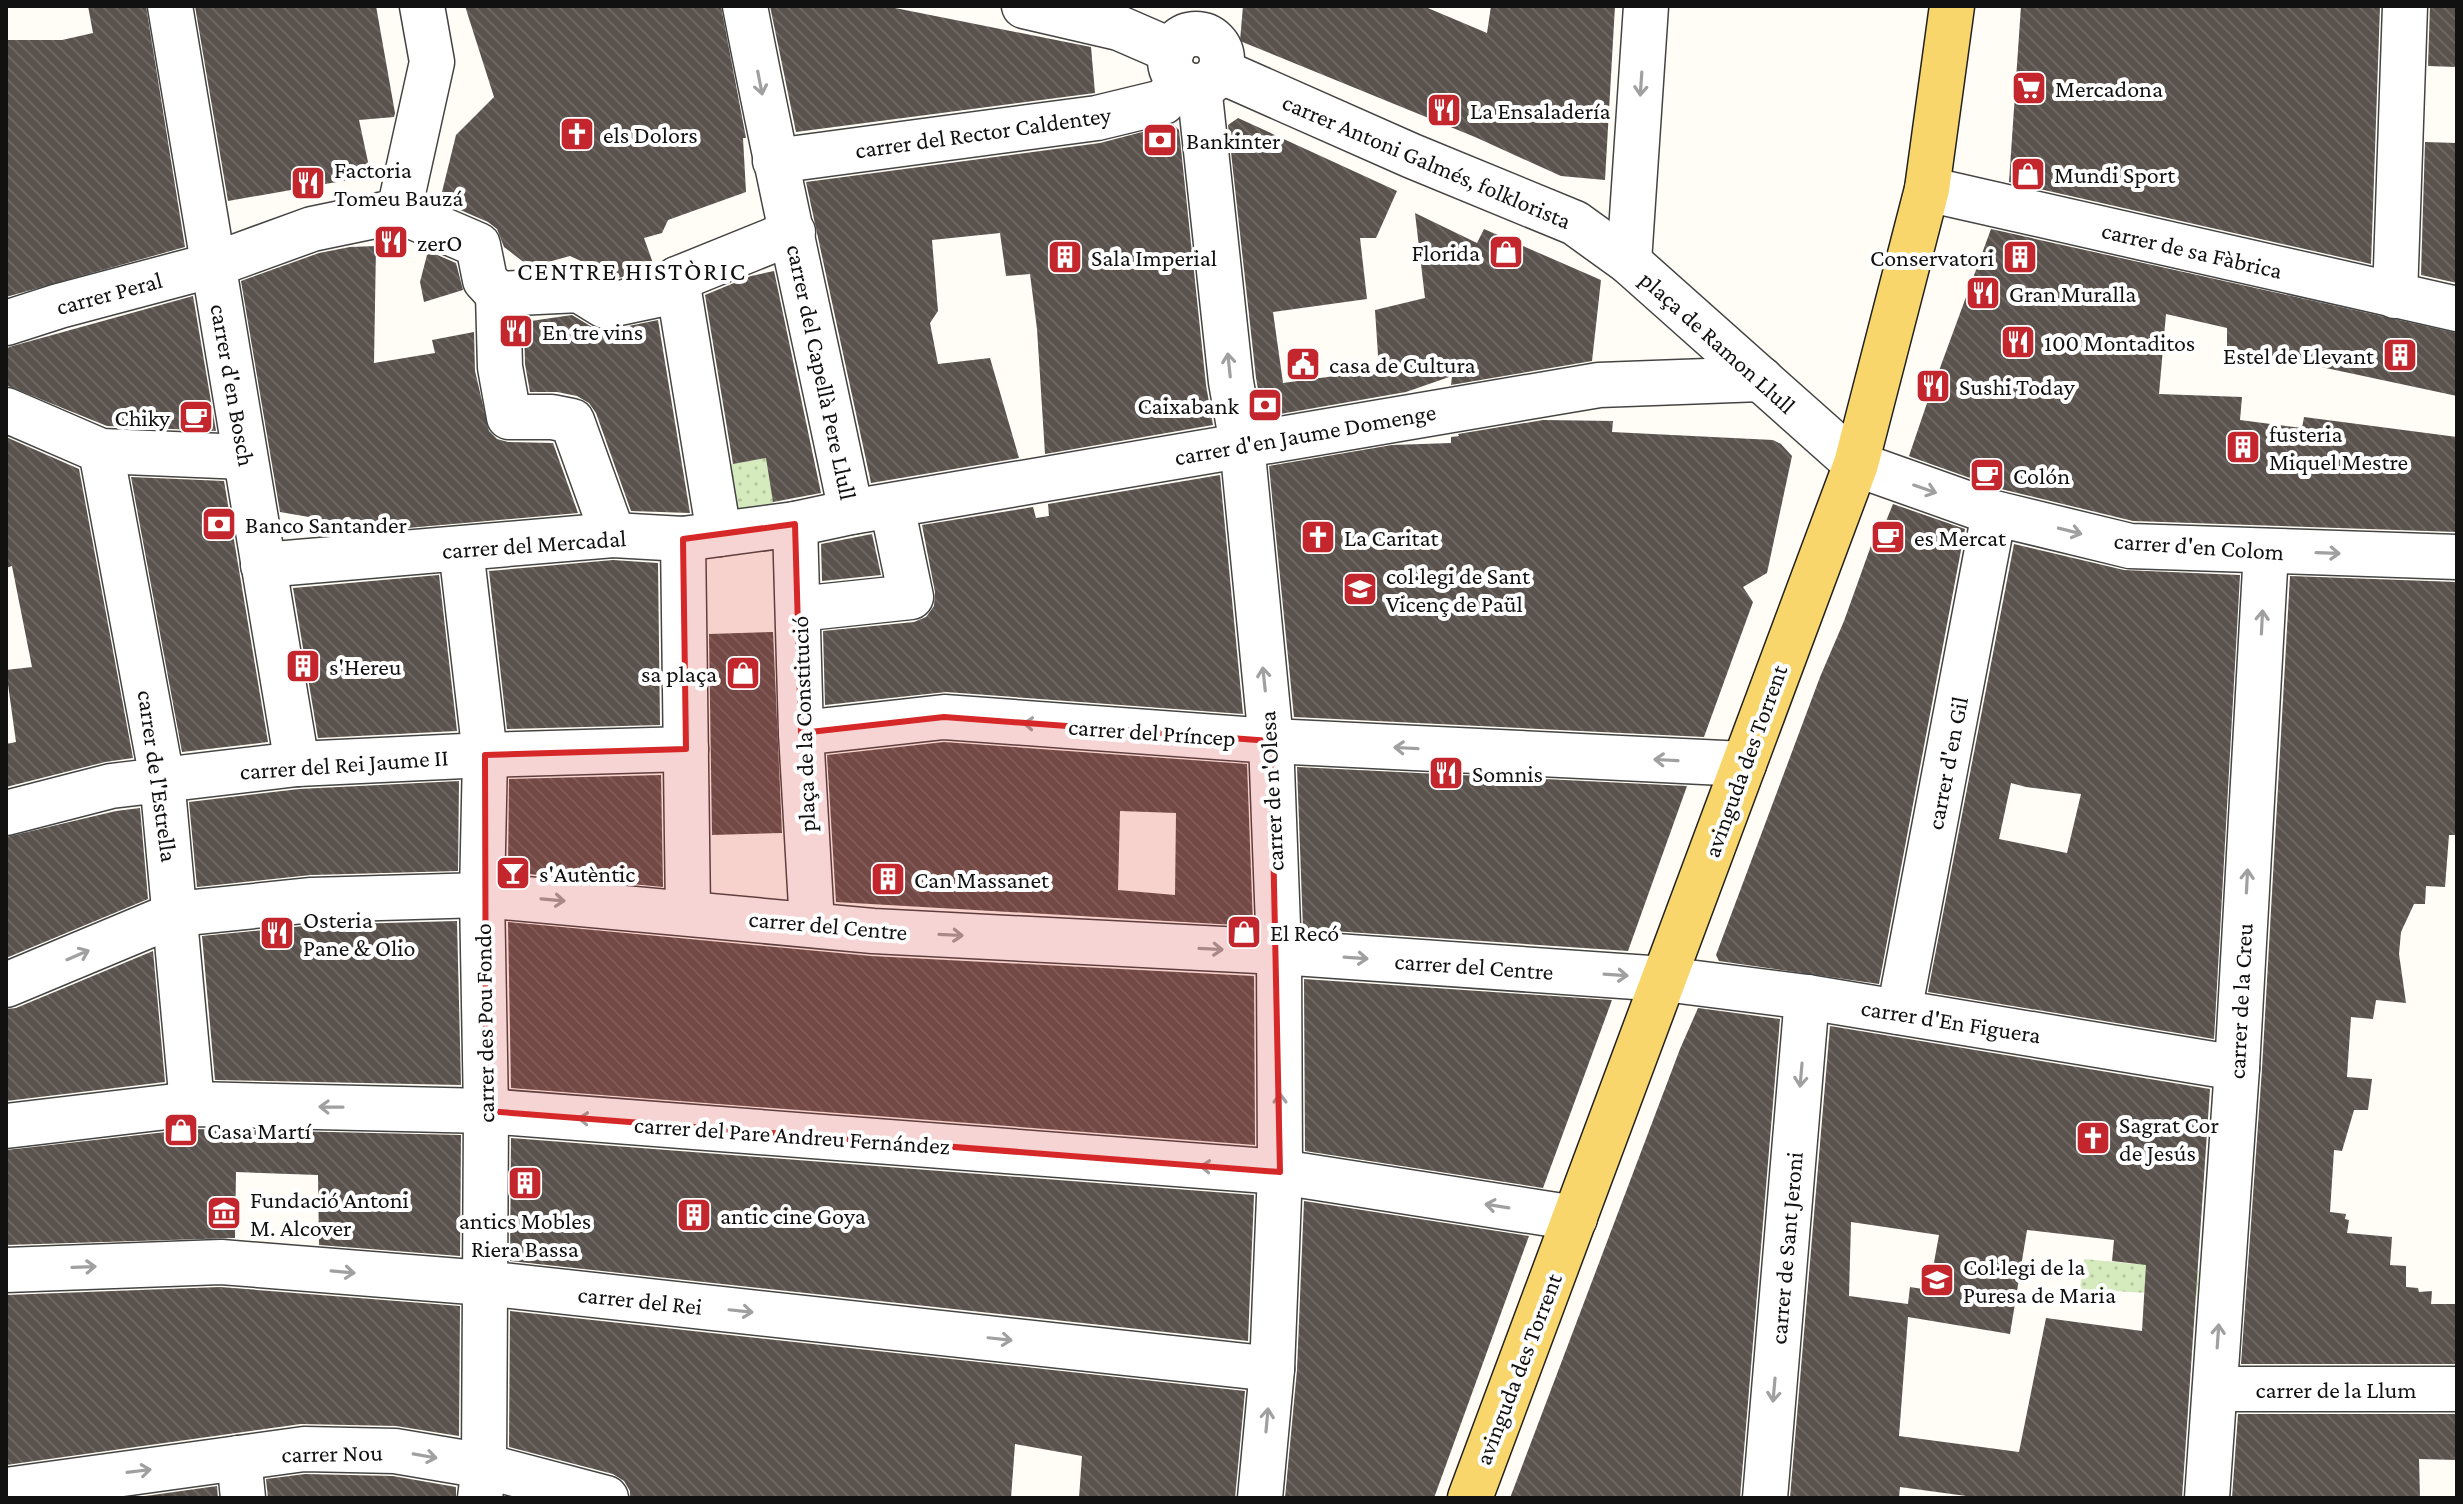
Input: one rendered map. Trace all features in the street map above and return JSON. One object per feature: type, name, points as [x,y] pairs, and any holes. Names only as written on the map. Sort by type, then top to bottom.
[{"type":"main road","name":"avinguda des Torrent","points":[[1470,1498],[1856,464],[1927,189],[1955,10]]},
{"type":"street","name":"carrer d'en Bosch","points":[[170,6],[297,764]]},
{"type":"street","points":[[422,6],[432,62],[399,211],[478,245],[485,280],[498,294],[500,367],[509,417],[552,417],[572,421],[613,535]]},
{"type":"street","name":"carrer del Capellà Pere Llull","points":[[745,6],[775,161],[793,232],[871,509],[911,597],[798,609]]},
{"type":"street","name":"carrer Antoni Galmés, folklorista","points":[[1024,6],[1119,28],[1195,55],[1412,156],[1575,223],[1629,262]]},
{"type":"street","name":"plaça de Ramon Llull","points":[[1646,6],[1629,262],[1856,464]]},
{"type":"street","points":[[2395,296],[2405,6]]},
{"type":"street","name":"carrer del Rector Caldentey","points":[[775,161],[1097,118],[1163,102],[1195,55]]},
{"type":"street","name":"carrer de n'Olesa","points":[[1195,55],[1231,382],[1242,444],[1271,741],[1279,952],[1280,1172],[1272,1369],[1260,1498]]},
{"type":"street","name":"carrer de sa Fàbrica","points":[[1927,189],[2457,309]]},
{"type":"street","name":"carrer Peral","points":[[6,323],[213,265],[312,229],[399,211]]},
{"type":"street","points":[[498,294],[579,290],[605,306],[657,295],[677,279],[793,232]]},
{"type":"street","points":[[677,279],[701,537],[686,749],[688,913]]},
{"type":"street","name":"carrer d'en Jaume Domenge","points":[[871,509],[1599,385],[1761,379]]},
{"type":"street","points":[[6,410],[101,451],[245,457]]},
{"type":"street","name":"carrer de l'Estrella","points":[[101,451],[162,779],[192,1104]]},
{"type":"street","name":"carrer d'en Colom","points":[[1856,464],[1994,513],[2130,546],[2457,557]]},
{"type":"street","name":"carrer del Mercadal","points":[[263,565],[613,535],[701,537],[795,524],[871,509]]},
{"type":"street","name":"carrer d'en Gil","points":[[1899,1012],[1994,513]]},
{"type":"street","name":"plaça de la Constitució","points":[[795,524],[801,733],[812,924]]},
{"type":"street","name":"carrer des Pou Fondo","points":[[461,549],[485,755],[482,895],[486,1111],[482,1482]]},
{"type":"street","name":"carrer de la Creu","points":[[2207,1498],[2237,1068],[2266,551]]},
{"type":"street","name":"carrer del Príncep","points":[[801,733],[944,717],[1271,741],[1744,764]]},
{"type":"street","name":"carrer del Rei Jaume II","points":[[6,813],[111,786],[297,764],[686,749]]},
{"type":"street","name":"carrer del Centre","points":[[6,985],[176,914],[312,900],[482,895],[888,932],[1279,952],[1664,979]]},
{"type":"street","name":"carrer d'En Figuera","points":[[1664,979],[1807,997],[2237,1068]]},
{"type":"street","name":"carrer de Sant Jeroni","points":[[1765,1498],[1807,997]]},
{"type":"street","name":"carrer del Pare Andreu Fernández","points":[[6,1126],[192,1104],[486,1111],[1280,1172],[1575,1218]]},
{"type":"street","name":"carrer del Rei","points":[[6,1270],[221,1262],[484,1283],[1272,1369]]},
{"type":"street","name":"carrer de la Llum","points":[[2215,1389],[2457,1389]]},
{"type":"street","name":"carrer Nou","points":[[6,1490],[241,1478],[304,1449],[395,1451],[482,1482],[606,1498]]},
{"type":"highlighted area","points":[[795,524],[801,733],[944,717],[1271,741],[1280,1172],[486,1111],[485,755],[686,749],[683,539]]},
{"type":"green space","points":[[788,454],[771,488],[775,513],[739,519],[719,466]]},
{"type":"green space","points":[[2084,1259],[2135,1264],[2170,1262],[2171,1270],[2199,1271],[2197,1296],[2080,1289]]},
{"type":"building","points":[[88,6],[146,6],[185,247],[6,297],[6,40],[62,40],[93,33]]},
{"type":"building","points":[[195,6],[376,6],[395,113],[394,117],[359,120],[371,176],[228,201]]},
{"type":"building","name":"els Dolors","points":[[465,6],[721,6],[746,138],[743,138],[746,192],[668,220],[662,233],[644,238],[654,266],[646,272],[618,278],[570,256],[530,267],[504,247],[497,229],[445,202],[442,192],[456,135],[494,97]]},
{"type":"building","points":[[770,6],[885,6],[1091,47],[1095,93],[796,132]]},
{"type":"building","points":[[1243,6],[1423,6],[1487,33],[1491,6],[1615,6],[1605,180],[1561,176],[1475,137],[1240,41]]},
{"type":"building","points":[[2021,6],[2380,6],[2371,264],[2009,182]]},
{"type":"building","points":[[2430,6],[2457,6],[2457,67],[2428,66]]},
{"type":"building","points":[[1238,118],[1397,191],[1376,238],[1360,238],[1367,299],[1273,312],[1283,383],[1379,370],[1375,310],[1425,298],[1415,213],[1477,243],[1484,229],[1601,280],[1592,361],[1451,385],[1452,376],[1406,392],[1263,417],[1228,125]]},
{"type":"building","points":[[1173,124],[1179,130],[1213,425],[1045,454],[1037,329],[1030,274],[1006,276],[1000,233],[932,240],[938,311],[930,323],[938,364],[990,358],[1019,458],[871,483],[806,182],[1100,143]]},
{"type":"building","points":[[2425,142],[2457,143],[2457,283],[2421,275]]},
{"type":"building","points":[[1991,229],[2457,333],[2457,396],[2227,347],[2227,328],[2166,314],[2159,394],[2242,397],[2240,420],[2302,428],[2304,417],[2457,437],[2457,532],[2133,521],[2001,489],[1909,456]]},
{"type":"building","points":[[376,246],[374,363],[435,353],[432,340],[474,332],[475,371],[489,431],[497,439],[508,442],[553,443],[578,513],[384,530],[280,512],[241,281],[319,253]]},
{"type":"building","points":[[428,251],[456,263],[463,290],[424,302],[420,282]]},
{"type":"building","points":[[774,271],[821,493],[773,502],[766,458],[733,464],[705,295],[751,276]]},
{"type":"building","points":[[193,296],[216,431],[107,426],[8,386],[6,351],[9,347]]},
{"type":"building","points":[[572,315],[592,327],[609,330],[658,320],[690,513],[631,511],[596,413],[589,403],[577,396],[557,392],[530,392],[525,364],[524,322]]},
{"type":"building","points":[[1543,420],[1613,421],[1612,432],[1773,440],[1792,456],[1767,573],[1743,587],[1753,602],[1704,737],[1294,717],[1269,466],[1392,445],[1451,443],[1451,437],[1458,434]]},
{"type":"building","points":[[6,437],[79,469],[133,758],[6,787],[6,744],[16,742],[6,670],[32,667],[12,566],[6,568]]},
{"type":"building","points":[[1220,475],[1243,714],[946,692],[825,705],[823,631],[914,622],[926,617],[934,606],[935,592],[922,525],[1033,507],[1036,518],[1049,516],[1048,504]]},
{"type":"building","points":[[131,477],[224,481],[268,742],[182,752]]},
{"type":"building","points":[[1893,504],[1965,529],[1879,984],[1719,961],[1716,955],[1820,677],[1877,529],[1882,531]]},
{"type":"building","points":[[872,534],[881,575],[822,581],[821,544]]},
{"type":"building","points":[[2014,544],[2124,570],[2240,575],[2214,1039],[1928,992]],"holes":[[[2011,783],[2081,794],[2067,853],[1999,839]]]},
{"type":"building","points":[[613,560],[658,563],[660,725],[507,729],[489,571]]},
{"type":"building","points":[[439,575],[457,731],[318,738],[293,588]]},
{"type":"building","points":[[2290,576],[2457,582],[2457,835],[2449,835],[2445,887],[2426,886],[2425,904],[2414,904],[2401,932],[2399,954],[2406,1003],[2376,1000],[2373,1019],[2351,1017],[2347,1077],[2372,1079],[2368,1110],[2354,1110],[2342,1151],[2334,1150],[2330,1212],[2346,1214],[2345,1219],[2349,1220],[2347,1233],[2392,1237],[2390,1265],[2406,1266],[2406,1287],[2418,1288],[2419,1292],[2432,1291],[2431,1304],[2457,1304],[2457,1364],[2241,1364],[2262,1069]]},
{"type":"building","points":[[773,632],[782,833],[712,835],[709,634]]},
{"type":"building","points":[[944,742],[1247,764],[1253,926],[836,902],[827,755]],"holes":[[[1120,811],[1176,813],[1175,895],[1118,890]]]},
{"type":"building","points":[[1297,767],[1687,786],[1628,951],[1303,929]]},
{"type":"building","points":[[661,775],[663,887],[508,872],[509,779]]},
{"type":"building","points":[[459,781],[458,871],[311,875],[197,887],[189,802],[299,789]]},
{"type":"building","points":[[140,808],[148,899],[6,958],[6,837]]},
{"type":"building","points":[[457,921],[461,1085],[215,1080],[202,936],[314,925]]},
{"type":"building","points":[[508,922],[871,956],[1254,976],[1255,1145],[511,1088]]},
{"type":"building","points":[[153,951],[165,1082],[6,1101],[6,1009],[16,1008]]},
{"type":"building","points":[[1304,979],[1612,1000],[1543,1188],[1305,1151]]},
{"type":"building","points":[[1698,1008],[1780,1019],[1740,1498],[1510,1498],[1680,1049]]},
{"type":"building","points":[[1830,1026],[2210,1089],[2182,1498],[1981,1498],[1900,1487],[1899,1498],[1790,1498]],"holes":[[[1851,1222],[1939,1235],[1929,1290],[1910,1287],[1908,1304],[1849,1296]],[[2027,1230],[2114,1240],[2112,1261],[2146,1265],[2142,1331],[2046,1318],[2019,1452],[1899,1436],[1908,1317],[2010,1334]]]},
{"type":"building","points":[[193,1129],[461,1135],[460,1256],[319,1245],[318,1175],[236,1172],[235,1238],[6,1245],[6,1150]]},
{"type":"building","points":[[511,1138],[1254,1195],[1248,1341],[510,1261]]},
{"type":"building","points":[[1304,1201],[1529,1236],[1434,1498],[1285,1498],[1297,1370]]},
{"type":"building","points":[[220,1287],[460,1306],[459,1436],[396,1426],[301,1424],[6,1465],[6,1295]]},
{"type":"building","points":[[510,1311],[1245,1391],[1235,1498],[1079,1498],[1082,1456],[1015,1444],[1011,1498],[630,1498],[624,1481],[613,1474],[509,1447]]},
{"type":"building","points":[[2238,1414],[2457,1414],[2457,1460],[2419,1459],[2420,1498],[2232,1498]]},
{"type":"building","points":[[305,1474],[393,1476],[456,1487],[456,1498],[268,1498],[266,1479]]},
{"type":"building","points":[[217,1486],[218,1498],[131,1498]]},
{"type":"place","name":"Mercadona","points":[[2029,88]]},
{"type":"place","name":"La Ensaladería","points":[[1444,110]]},
{"type":"place","name":"els Dolors","points":[[577,134]]},
{"type":"place","name":"Bankinter","points":[[1160,140]]},
{"type":"place","name":"Mundi Sport","points":[[2028,174]]},
{"type":"place","name":"Factoria Tomeu Bauzá","points":[[308,183]]},
{"type":"place","name":"zerO","points":[[391,242]]},
{"type":"place","name":"Florida","points":[[1506,252]]},
{"type":"place","name":"Sala Imperial","points":[[1065,257]]},
{"type":"place","name":"Conservatori","points":[[2020,257]]},
{"type":"place","name":"Gran Muralla","points":[[1983,293]]},
{"type":"place","name":"En tre vins","points":[[516,331]]},
{"type":"place","name":"100 Montaditos","points":[[2018,342]]},
{"type":"place","name":"Estel de Llevant","points":[[2400,355]]},
{"type":"place","name":"casa de Cultura","points":[[1303,364]]},
{"type":"place","name":"Sushi Today","points":[[1933,386]]},
{"type":"place","name":"Caixabank","points":[[1265,405]]},
{"type":"place","name":"Chiky","points":[[196,417]]},
{"type":"place","name":"fusteria Miquel Mestre","points":[[2243,447]]},
{"type":"place","name":"Colón","points":[[1987,475]]},
{"type":"place","name":"Banco Santander","points":[[219,524]]},
{"type":"place","name":"La Caritat","points":[[1318,537]]},
{"type":"place","name":"es Mercat","points":[[1888,537]]},
{"type":"place","name":"col·legi de Sant Vicenç de Paül","points":[[1360,589]]},
{"type":"place","name":"s'Hereu","points":[[303,666]]},
{"type":"place","name":"sa plaça","points":[[743,673]]},
{"type":"place","name":"Somnis","points":[[1446,773]]},
{"type":"place","name":"s'Autèntic","points":[[513,873]]},
{"type":"place","name":"Can Massanet","points":[[888,879]]},
{"type":"place","name":"El Recó","points":[[1244,932]]},
{"type":"place","name":"Osteria Pane & Olio","points":[[277,933]]},
{"type":"place","name":"Casa Martí","points":[[181,1130]]},
{"type":"place","name":"Sagrat Cor de Jesús","points":[[2093,1138]]},
{"type":"place","name":"antics Mobles Riera Bassa","points":[[525,1183]]},
{"type":"place","name":"Fundació Antoni M. Alcover","points":[[224,1213]]},
{"type":"place","name":"antic cine Goya","points":[[694,1215]]},
{"type":"place","name":"Col·legi de la Puresa de Maria","points":[[1937,1280]]},
{"type":"district","name":"CENTRE HISTÒRIC","points":[[632,271]]}]
